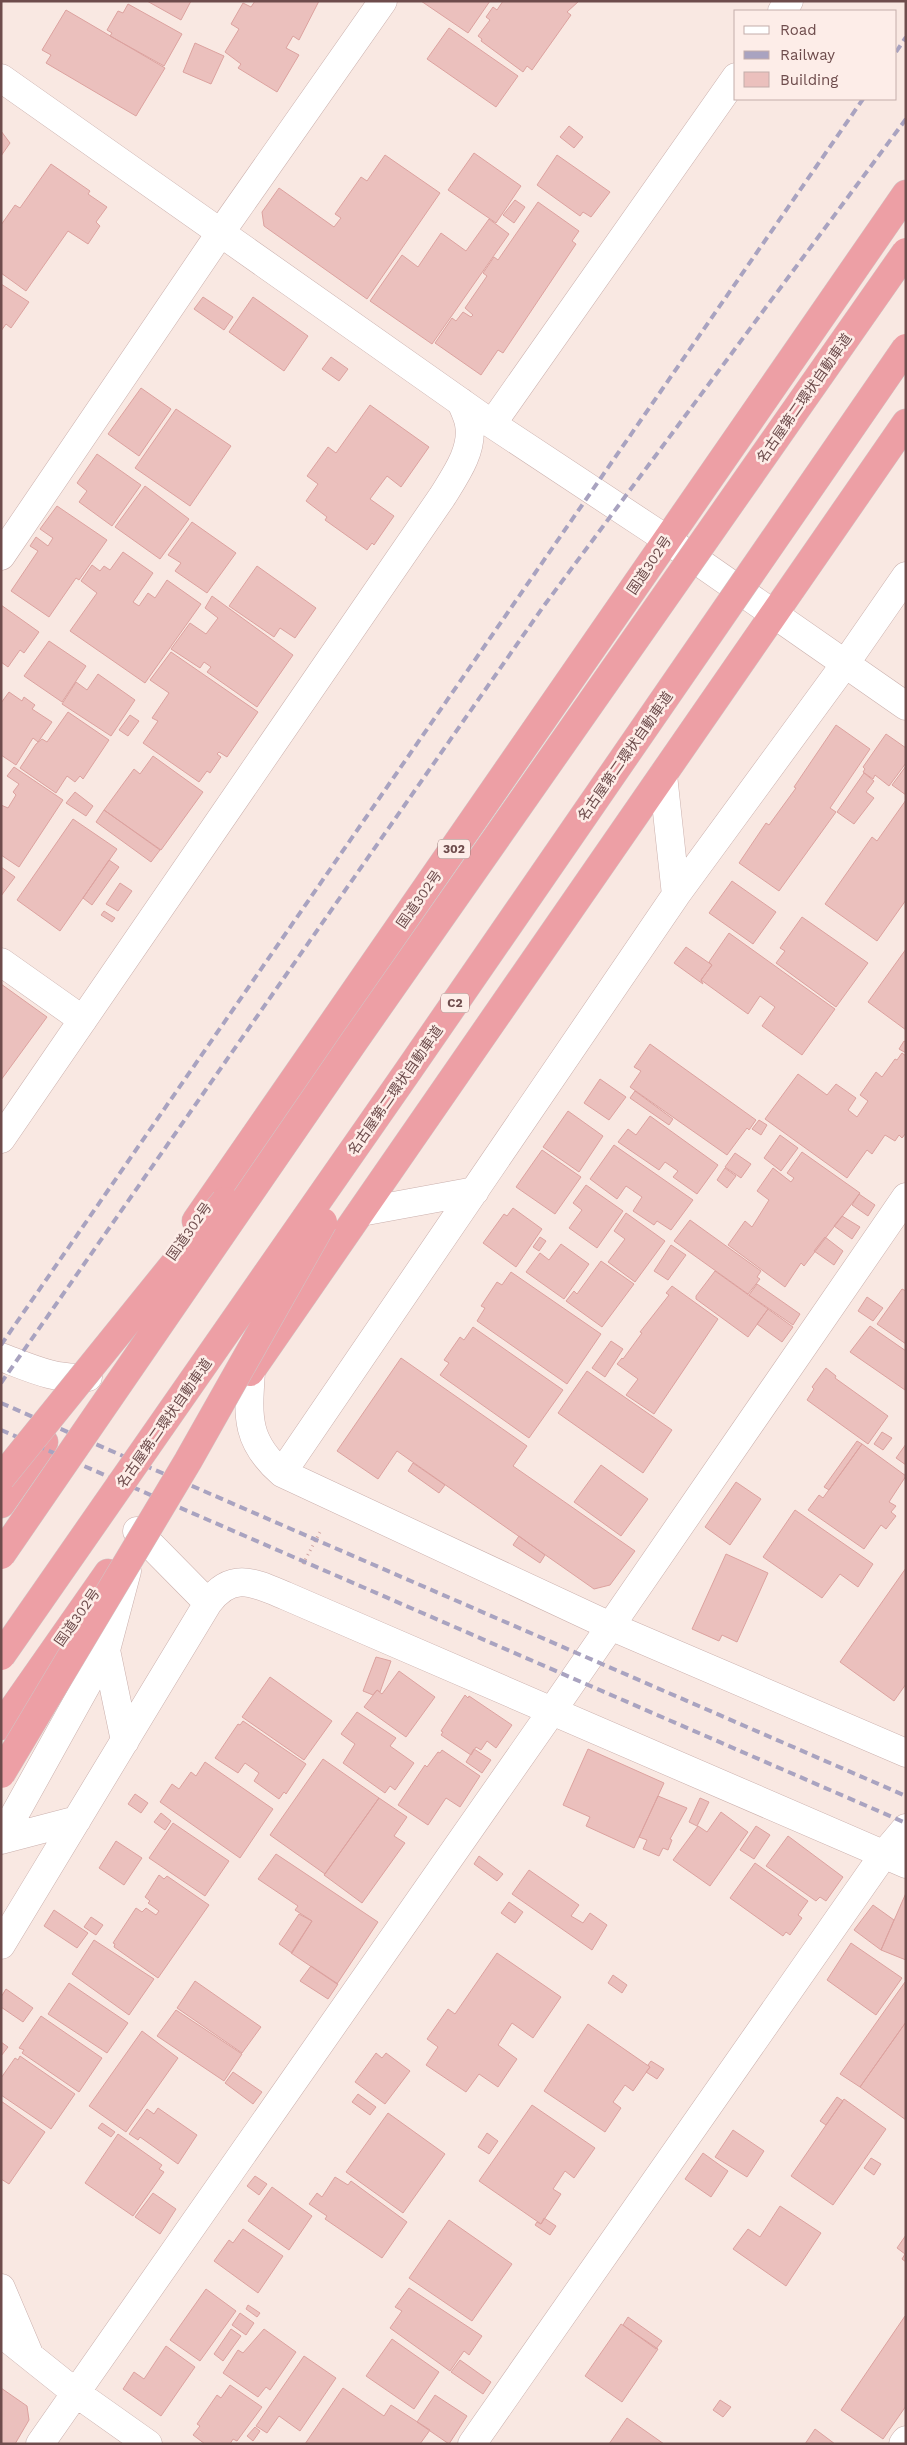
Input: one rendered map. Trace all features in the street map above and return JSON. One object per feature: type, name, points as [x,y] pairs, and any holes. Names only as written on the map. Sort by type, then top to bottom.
[{"type":"highway","name":"国道302号","points":[[3,1489],[88,1377],[906,194]]},
{"type":"highway","name":"名古屋第二環状自動車道","points":[[1,1555],[355,1040],[906,252]]},
{"type":"highway","name":"名古屋第二環状自動車道","points":[[1,1656],[408,1071],[906,348]]},
{"type":"highway","name":"国道302号","points":[[1,1726],[251,1371],[906,423]]},
{"type":"highway","points":[[3,1489],[355,1040]]},
{"type":"highway","points":[[1,1774],[188,1461],[408,1071]]},
{"type":"street","points":[[1,556],[221,232],[383,1]]},
{"type":"street","points":[[1,78],[492,424],[666,539],[906,706]]},
{"type":"street","points":[[492,424],[734,80]]},
{"type":"street","points":[[1,1138],[442,497],[459,469],[470,442],[469,424],[461,402]]},
{"type":"street","points":[[282,1473],[676,895],[845,664],[906,576]]},
{"type":"street","points":[[663,775],[676,895]]},
{"type":"street","points":[[1,962],[83,1020]]},
{"type":"street","points":[[361,1212],[475,1191]]},
{"type":"street","points":[[40,2444],[552,1711],[906,1197]]},
{"type":"street","points":[[1,1357],[42,1373],[71,1379],[88,1377]]},
{"type":"street","points":[[251,1371],[248,1416],[256,1442],[271,1464],[282,1473],[610,1626],[906,1753]]},
{"type":"street","points":[[138,1531],[208,1603]]},
{"type":"street","points":[[1,1840],[106,1650],[138,1531]]},
{"type":"street","points":[[1,1945],[208,1603],[214,1595],[235,1582],[247,1581],[286,1596],[895,1859]]},
{"type":"street","points":[[106,1650],[124,1740]]},
{"type":"street","points":[[1,1840],[77,1820]]},
{"type":"street","points":[[472,2444],[895,1859],[906,1828]]},
{"type":"street","points":[[1,2288],[30,2358]]},
{"type":"street","points":[[1,2333],[30,2358],[148,2444]]},
{"type":"street","points":[[1,2348],[30,2358]]},
{"type":"street","points":[[903,2444],[906,2440]]},
{"type":"path","points":[[286,1596],[338,1499]]},
{"type":"building","points":[[147,1],[191,1],[181,20]]},
{"type":"building","points":[[255,1],[319,1],[299,40],[293,36],[286,48],[299,55],[277,92],[238,68],[241,64],[225,52],[239,29],[231,24],[243,3],[251,7]]},
{"type":"building","points":[[421,1],[490,1],[468,33]]},
{"type":"building","points":[[503,1],[579,1],[567,12],[571,15],[532,70],[527,66],[523,72],[481,41],[482,39],[478,36],[490,20],[486,17],[493,7],[497,10]]},
{"type":"building","points":[[128,4],[182,34],[164,66],[110,36],[112,33],[107,30],[118,11],[123,13]]},
{"type":"building","points":[[66,10],[165,68],[136,116],[46,63],[51,55],[42,50]]},
{"type":"building","points":[[449,28],[518,76],[496,107],[427,59]]},
{"type":"building","points":[[195,43],[224,56],[211,84],[183,72]]},
{"type":"building","points":[[569,126],[583,137],[574,148],[560,137]]},
{"type":"building","points":[[1,131],[10,143],[1,156]]},
{"type":"building","points":[[474,153],[521,186],[496,223],[448,190]]},
{"type":"building","points":[[385,155],[440,193],[367,299],[264,226],[262,212],[279,188],[334,227],[341,218],[335,214],[361,177],[367,181]]},
{"type":"building","points":[[557,155],[610,192],[591,217],[583,212],[580,216],[537,185]]},
{"type":"building","points":[[51,164],[90,191],[88,194],[107,207],[96,222],[100,226],[88,244],[68,231],[26,291],[1,273],[1,225],[15,205],[20,208]]},
{"type":"building","points":[[515,200],[525,207],[514,223],[503,215]]},
{"type":"building","points":[[538,202],[579,231],[572,241],[576,244],[503,353],[498,350],[481,375],[435,343],[452,318],[456,321],[463,312],[471,317],[473,315],[465,308],[487,276],[483,273],[494,257],[498,260]]},
{"type":"building","points":[[489,219],[509,234],[432,344],[370,301],[402,255],[418,267],[441,233],[466,251]]},
{"type":"building","points":[[1,284],[29,302],[11,328],[6,324],[1,331]]},
{"type":"building","points":[[203,297],[233,317],[224,330],[194,309]]},
{"type":"building","points":[[253,297],[308,336],[284,371],[229,332]]},
{"type":"building","points":[[331,357],[348,369],[339,381],[322,369]]},
{"type":"building","points":[[141,388],[171,409],[139,456],[108,434]]},
{"type":"building","points":[[370,405],[429,447],[401,487],[387,476],[370,499],[394,516],[374,545],[372,543],[367,550],[325,520],[327,517],[306,501],[318,484],[307,476],[328,447],[336,453]]},
{"type":"building","points":[[176,409],[231,446],[190,506],[135,468]]},
{"type":"building","points":[[97,454],[141,485],[112,526],[79,502],[87,491],[77,483]]},
{"type":"building","points":[[145,486],[189,519],[160,559],[115,527]]},
{"type":"building","points":[[57,506],[107,540],[79,580],[76,578],[49,617],[11,591],[38,551],[30,546],[36,537],[48,546],[53,538],[40,529]]},
{"type":"building","points":[[192,522],[236,553],[207,593],[175,571],[181,563],[168,555]]},
{"type":"building","points":[[123,552],[153,573],[133,602],[139,606],[148,593],[155,598],[167,580],[201,604],[145,683],[70,631],[97,593],[81,581],[92,565],[100,571],[104,566],[110,570]]},
{"type":"building","points":[[257,566],[316,608],[295,638],[280,628],[274,637],[229,606]]},
{"type":"building","points":[[212,596],[293,655],[257,707],[207,672],[211,667],[204,662],[200,668],[171,649],[190,623],[206,634],[218,618],[205,608]]},
{"type":"building","points":[[1,605],[39,632],[24,653],[20,650],[8,667],[1,662]]},
{"type":"building","points":[[49,641],[86,666],[62,702],[24,676]]},
{"type":"building","points":[[171,652],[258,712],[227,757],[219,752],[217,754],[221,757],[210,773],[207,771],[199,782],[143,743],[158,721],[152,718],[169,693],[150,680]]},
{"type":"building","points":[[98,674],[135,700],[111,736],[62,704],[76,682],[87,690]]},
{"type":"building","points":[[9,692],[22,701],[24,697],[35,705],[32,709],[52,722],[38,742],[33,738],[16,765],[1,755],[1,703]]},
{"type":"building","points":[[68,712],[109,740],[83,779],[80,776],[75,782],[67,776],[56,793],[20,768],[36,744],[42,739],[47,742]]},
{"type":"building","points":[[130,715],[139,721],[128,736],[119,730]]},
{"type":"building","points":[[836,725],[870,749],[830,808],[836,812],[779,891],[739,863],[766,823],[769,825],[796,788],[794,787]]},
{"type":"building","points":[[886,734],[906,748],[906,763],[889,786],[875,775],[873,779],[863,772],[865,769],[863,767]]},
{"type":"building","points":[[153,756],[203,792],[161,850],[104,810],[134,769],[140,774]]},
{"type":"building","points":[[906,766],[906,795],[892,785]]},
{"type":"building","points":[[14,767],[63,800],[19,867],[1,855],[1,805],[8,808],[16,795],[13,792],[19,784],[7,776]]},
{"type":"building","points":[[864,773],[874,781],[866,792],[874,798],[854,824],[837,812]]},
{"type":"building","points":[[75,792],[93,806],[86,816],[66,803]]},
{"type":"building","points":[[906,800],[906,900],[877,941],[825,904],[872,837],[877,841]]},
{"type":"building","points":[[104,810],[160,850],[151,862],[96,822]]},
{"type":"building","points":[[73,819],[117,849],[60,931],[17,900]]},
{"type":"building","points":[[109,860],[119,867],[92,905],[83,898]]},
{"type":"building","points":[[1,867],[15,877],[1,896]]},
{"type":"building","points":[[732,881],[776,912],[753,944],[709,913]]},
{"type":"building","points":[[120,883],[132,891],[118,911],[106,904]]},
{"type":"building","points":[[104,911],[115,918],[112,922],[101,915]]},
{"type":"building","points":[[802,917],[868,963],[836,1007],[776,963],[785,951],[780,948]]},
{"type":"building","points":[[729,933],[835,1009],[802,1055],[762,1026],[775,1007],[760,996],[748,1014],[701,980],[712,965],[709,962]]},
{"type":"building","points":[[686,947],[712,965],[701,980],[703,984],[674,963]]},
{"type":"building","points":[[906,949],[906,1030],[868,1002]]},
{"type":"building","points":[[1,984],[47,1017],[1,1080]]},
{"type":"building","points":[[904,1041],[906,1042],[906,1053],[899,1049]]},
{"type":"building","points":[[650,1044],[756,1120],[749,1130],[747,1128],[727,1155],[630,1087],[641,1071],[634,1067]]},
{"type":"building","points":[[902,1053],[906,1056],[906,1133],[902,1138],[899,1135],[895,1141],[885,1135],[872,1154],[867,1150],[847,1178],[765,1119],[798,1074],[827,1095],[836,1084],[856,1098],[848,1110],[857,1117],[868,1101],[860,1095],[876,1072],[882,1077],[895,1059],[897,1060]]},
{"type":"building","points":[[600,1079],[626,1097],[609,1120],[584,1103]]},
{"type":"building","points":[[635,1091],[673,1119],[669,1125],[630,1098]]},
{"type":"building","points":[[568,1111],[603,1136],[579,1172],[543,1147]]},
{"type":"building","points":[[650,1116],[718,1165],[697,1194],[673,1177],[678,1171],[665,1162],[659,1170],[618,1142],[628,1129],[636,1135]]},
{"type":"building","points":[[759,1120],[767,1125],[761,1135],[752,1129]]},
{"type":"building","points":[[780,1135],[798,1148],[781,1171],[764,1158]]},
{"type":"building","points":[[614,1145],[693,1200],[671,1230],[657,1221],[654,1225],[633,1211],[642,1197],[626,1186],[617,1199],[590,1179]]},
{"type":"building","points":[[542,1150],[581,1177],[555,1214],[516,1187]]},
{"type":"building","points":[[802,1152],[860,1193],[804,1266],[801,1263],[785,1287],[728,1245],[745,1221],[752,1227],[769,1200],[757,1191],[773,1168],[791,1182],[794,1178],[787,1173]]},
{"type":"building","points":[[735,1153],[751,1164],[741,1178],[725,1167]]},
{"type":"building","points":[[725,1168],[736,1176],[727,1188],[717,1180]]},
{"type":"building","points":[[586,1185],[623,1211],[597,1248],[569,1228],[582,1210],[573,1203]]},
{"type":"building","points":[[859,1194],[875,1205],[868,1216],[852,1205]]},
{"type":"building","points":[[513,1208],[542,1229],[516,1267],[483,1243],[504,1214],[507,1216]]},
{"type":"building","points":[[626,1213],[665,1241],[635,1282],[608,1262],[625,1239],[614,1231]]},
{"type":"building","points":[[842,1216],[860,1227],[852,1239],[834,1226]]},
{"type":"building","points":[[690,1220],[761,1271],[757,1277],[760,1279],[748,1294],[674,1241]]},
{"type":"building","points":[[540,1237],[546,1241],[539,1251],[533,1247]]},
{"type":"building","points":[[825,1237],[843,1251],[834,1265],[814,1251]]},
{"type":"building","points":[[561,1244],[589,1264],[564,1299],[526,1272],[540,1253],[549,1260]]},
{"type":"building","points":[[671,1245],[686,1255],[668,1280],[654,1271]]},
{"type":"building","points":[[601,1261],[634,1284],[602,1327],[566,1301],[574,1291],[577,1294]]},
{"type":"building","points":[[715,1271],[768,1309],[748,1337],[696,1299],[696,1296]]},
{"type":"building","points":[[511,1272],[601,1334],[567,1384],[477,1321],[485,1308],[481,1306],[497,1282],[502,1285]]},
{"type":"building","points":[[757,1284],[800,1314],[793,1325],[749,1295]]},
{"type":"building","points":[[672,1286],[718,1319],[654,1414],[626,1395],[638,1379],[617,1364],[623,1359],[642,1333],[640,1332],[669,1295],[666,1293]]},
{"type":"building","points":[[902,1289],[906,1291],[906,1344],[877,1324]]},
{"type":"building","points":[[867,1297],[883,1308],[873,1321],[858,1311]]},
{"type":"building","points":[[768,1309],[793,1327],[782,1342],[757,1324]]},
{"type":"building","points":[[870,1326],[906,1351],[905,1390],[850,1352]]},
{"type":"building","points":[[473,1327],[563,1390],[529,1438],[440,1375],[449,1363],[444,1360],[460,1337],[464,1340]]},
{"type":"building","points":[[611,1341],[623,1349],[605,1377],[592,1368]]},
{"type":"building","points":[[401,1358],[527,1446],[513,1466],[635,1551],[610,1585],[594,1589],[397,1451],[378,1479],[337,1451]]},
{"type":"building","points":[[826,1368],[836,1376],[835,1378],[888,1416],[868,1444],[807,1400],[814,1389],[812,1387]]},
{"type":"building","points":[[587,1371],[672,1430],[643,1473],[558,1413]]},
{"type":"building","points":[[882,1432],[892,1438],[883,1450],[874,1444]]},
{"type":"building","points":[[857,1441],[862,1444],[829,1490],[824,1487]]},
{"type":"building","points":[[862,1444],[906,1476],[889,1502],[896,1506],[891,1512],[896,1516],[886,1529],[881,1525],[864,1549],[808,1510],[819,1495],[823,1498]]},
{"type":"building","points":[[906,1444],[906,1465],[896,1458]]},
{"type":"building","points":[[413,1463],[445,1485],[439,1493],[408,1471]]},
{"type":"building","points":[[601,1465],[648,1499],[621,1536],[574,1502]]},
{"type":"building","points":[[736,1482],[761,1499],[730,1545],[705,1527]]},
{"type":"building","points":[[795,1510],[873,1564],[858,1587],[840,1574],[822,1598],[763,1557]]},
{"type":"building","points":[[519,1536],[545,1555],[540,1563],[513,1545]]},
{"type":"building","points":[[726,1554],[768,1573],[737,1642],[722,1635],[719,1641],[692,1629]]},
{"type":"building","points":[[906,1568],[906,1684],[894,1701],[840,1662]]},
{"type":"building","points":[[376,1657],[391,1661],[380,1692],[377,1690],[373,1695],[363,1691]]},
{"type":"building","points":[[399,1671],[435,1697],[406,1737],[364,1707],[377,1690],[382,1694]]},
{"type":"building","points":[[270,1677],[332,1721],[304,1760],[242,1717]]},
{"type":"building","points":[[465,1695],[512,1725],[496,1748],[487,1741],[481,1750],[476,1747],[471,1755],[441,1735],[443,1732],[441,1731]]},
{"type":"building","points":[[357,1712],[396,1738],[390,1746],[414,1763],[395,1790],[390,1786],[385,1793],[343,1763],[355,1744],[341,1734]]},
{"type":"building","points":[[243,1721],[306,1764],[286,1794],[284,1792],[279,1799],[254,1781],[259,1773],[245,1763],[238,1773],[215,1758],[238,1724],[240,1725]]},
{"type":"building","points":[[474,1749],[491,1760],[482,1773],[466,1762]]},
{"type":"building","points":[[588,1749],[664,1783],[634,1848],[586,1826],[590,1817],[563,1805]]},
{"type":"building","points":[[442,1750],[480,1776],[460,1807],[446,1798],[428,1825],[398,1805],[425,1765],[427,1767],[438,1752],[440,1753]]},
{"type":"building","points":[[323,1759],[379,1798],[325,1874],[270,1835]]},
{"type":"building","points":[[205,1762],[273,1809],[240,1858],[160,1802],[172,1784],[179,1789],[191,1772],[196,1776]]},
{"type":"building","points":[[135,1794],[148,1803],[141,1813],[128,1804]]},
{"type":"building","points":[[658,1796],[687,1808],[670,1839],[672,1840],[668,1850],[663,1848],[659,1856],[643,1849],[647,1840],[639,1837]]},
{"type":"building","points":[[379,1798],[407,1817],[394,1836],[405,1843],[362,1903],[324,1875]]},
{"type":"building","points":[[700,1798],[709,1802],[697,1826],[689,1822]]},
{"type":"building","points":[[721,1812],[748,1832],[710,1886],[673,1860],[698,1826],[707,1832]]},
{"type":"building","points":[[161,1813],[171,1821],[165,1830],[154,1822]]},
{"type":"building","points":[[173,1823],[229,1861],[205,1896],[149,1858]]},
{"type":"building","points":[[756,1826],[770,1835],[754,1859],[740,1850]]},
{"type":"building","points":[[788,1836],[843,1877],[826,1901],[820,1897],[816,1901],[766,1866]]},
{"type":"building","points":[[116,1841],[142,1858],[124,1885],[99,1868]]},
{"type":"building","points":[[276,1854],[378,1922],[337,1984],[291,1953],[312,1921],[295,1910],[298,1906],[258,1879]]},
{"type":"building","points":[[479,1856],[503,1874],[497,1881],[474,1864]]},
{"type":"building","points":[[755,1863],[808,1901],[798,1915],[802,1918],[790,1935],[786,1932],[783,1936],[730,1898]]},
{"type":"building","points":[[529,1870],[579,1905],[571,1916],[583,1923],[590,1913],[607,1925],[592,1950],[512,1894]]},
{"type":"building","points":[[159,1875],[164,1879],[167,1876],[209,1905],[158,1978],[114,1947],[115,1944],[113,1943],[136,1908],[142,1912],[146,1908],[156,1915],[159,1911],[148,1903],[150,1901],[145,1897]]},
{"type":"building","points":[[906,1893],[906,1960],[881,1950]]},
{"type":"building","points":[[509,1902],[523,1912],[515,1923],[501,1913]]},
{"type":"building","points":[[873,1905],[894,1920],[881,1950],[854,1930]]},
{"type":"building","points":[[54,1910],[88,1933],[77,1948],[44,1926]]},
{"type":"building","points":[[299,1914],[312,1921],[292,1953],[279,1944]]},
{"type":"building","points":[[91,1917],[103,1925],[96,1935],[84,1927]]},
{"type":"building","points":[[94,1940],[154,1979],[129,2015],[72,1974]]},
{"type":"building","points":[[851,1943],[902,1978],[876,2015],[827,1980]]},
{"type":"building","points":[[497,1953],[561,1997],[533,2038],[512,2023],[498,2045],[517,2059],[498,2087],[479,2074],[466,2092],[426,2065],[438,2047],[427,2039],[448,2009],[455,2014]]},
{"type":"building","points":[[311,1966],[338,1984],[328,1999],[300,1981]]},
{"type":"building","points":[[613,1975],[627,1985],[622,1993],[608,1983]]},
{"type":"building","points":[[195,1981],[261,2027],[242,2053],[177,2008]]},
{"type":"building","points":[[905,1982],[906,2022],[860,2087],[840,2074]]},
{"type":"building","points":[[69,1983],[128,2023],[107,2053],[48,2014]]},
{"type":"building","points":[[6,1989],[33,2008],[23,2022],[1,2007],[1,1997]]},
{"type":"building","points":[[176,2010],[242,2054],[224,2081],[157,2036]]},
{"type":"building","points":[[41,2016],[102,2058],[79,2092],[22,2053],[24,2050],[19,2048]]},
{"type":"building","points":[[906,2022],[906,2120],[860,2087]]},
{"type":"building","points":[[588,2024],[650,2067],[633,2091],[625,2085],[613,2102],[621,2108],[605,2132],[544,2091]]},
{"type":"building","points":[[142,2031],[178,2058],[126,2132],[89,2106]]},
{"type":"building","points":[[1,2042],[8,2047],[1,2056]]},
{"type":"building","points":[[376,2053],[382,2058],[386,2053],[410,2071],[385,2104],[355,2082]]},
{"type":"building","points":[[20,2056],[75,2094],[51,2129],[1,2095],[1,2078],[15,2058],[18,2060]]},
{"type":"building","points":[[651,2061],[664,2069],[657,2079],[646,2072],[650,2067],[648,2065]]},
{"type":"building","points":[[233,2072],[262,2092],[253,2104],[225,2083]]},
{"type":"building","points":[[358,2094],[376,2107],[370,2115],[352,2102]]},
{"type":"building","points":[[837,2097],[843,2101],[826,2125],[820,2121]]},
{"type":"building","points":[[844,2099],[886,2129],[833,2205],[791,2176]]},
{"type":"building","points":[[1,2101],[45,2132],[9,2184],[1,2179]]},
{"type":"building","points":[[532,2105],[595,2148],[574,2178],[565,2171],[553,2189],[561,2194],[541,2224],[479,2181]]},
{"type":"building","points":[[158,2108],[197,2135],[178,2164],[140,2137],[138,2140],[129,2134],[147,2109],[154,2114]]},
{"type":"building","points":[[388,2113],[445,2154],[403,2213],[346,2172]]},
{"type":"building","points":[[102,2123],[115,2132],[111,2137],[98,2128]]},
{"type":"building","points":[[733,2130],[764,2151],[747,2177],[715,2157]]},
{"type":"building","points":[[487,2133],[498,2141],[489,2154],[478,2147]]},
{"type":"building","points":[[118,2134],[162,2165],[159,2169],[164,2172],[133,2216],[85,2183]]},
{"type":"building","points":[[703,2153],[728,2171],[711,2197],[685,2179]]},
{"type":"building","points":[[871,2158],[881,2164],[874,2175],[864,2168]]},
{"type":"building","points":[[255,2176],[267,2184],[259,2195],[247,2186]]},
{"type":"building","points":[[335,2177],[348,2185],[351,2181],[407,2222],[382,2258],[325,2219],[327,2216],[309,2204],[317,2193],[322,2197]]},
{"type":"building","points":[[272,2187],[312,2216],[289,2250],[248,2221]]},
{"type":"building","points":[[153,2193],[176,2209],[160,2234],[135,2217]]},
{"type":"building","points":[[780,2206],[821,2233],[786,2286],[733,2249],[748,2229],[760,2237]]},
{"type":"building","points":[[544,2218],[556,2226],[550,2235],[535,2225],[537,2222],[541,2224]]},
{"type":"building","points":[[449,2220],[512,2264],[472,2321],[409,2278]]},
{"type":"building","points":[[243,2229],[283,2256],[258,2293],[214,2261],[229,2240],[233,2243]]},
{"type":"building","points":[[906,2235],[906,2262],[902,2259],[905,2254],[897,2248]]},
{"type":"building","points":[[409,2288],[482,2336],[469,2355],[464,2351],[450,2371],[390,2328],[402,2311],[395,2307]]},
{"type":"building","points":[[206,2289],[236,2311],[200,2361],[170,2340]]},
{"type":"building","points":[[248,2305],[260,2313],[257,2317],[246,2309]]},
{"type":"building","points":[[240,2313],[254,2323],[246,2335],[232,2325]]},
{"type":"building","points":[[905,2316],[906,2406],[883,2439],[841,2410]]},
{"type":"building","points":[[628,2317],[662,2341],[656,2349],[623,2325]]},
{"type":"building","points":[[621,2324],[658,2349],[622,2402],[585,2376]]},
{"type":"building","points":[[231,2329],[241,2336],[223,2361],[214,2354]]},
{"type":"building","points":[[264,2329],[296,2352],[270,2390],[266,2387],[258,2397],[223,2373],[238,2350],[243,2353]]},
{"type":"building","points":[[392,2339],[439,2372],[414,2409],[366,2376]]},
{"type":"building","points":[[166,2346],[195,2367],[161,2416],[123,2389],[134,2372],[144,2379]]},
{"type":"building","points":[[304,2356],[336,2378],[300,2431],[279,2416],[267,2433],[256,2426]]},
{"type":"building","points":[[460,2360],[491,2382],[483,2394],[451,2372]]},
{"type":"building","points":[[230,2385],[262,2407],[237,2441],[233,2439],[230,2444],[205,2444],[193,2435],[200,2426],[197,2424],[217,2395],[221,2398]]},
{"type":"building","points":[[1,2388],[27,2406],[29,2420],[15,2444],[1,2444]]},
{"type":"building","points":[[343,2388],[384,2416],[391,2405],[430,2430],[420,2444],[305,2444]]},
{"type":"building","points":[[435,2395],[467,2416],[449,2444],[417,2422]]},
{"type":"building","points":[[720,2400],[731,2407],[723,2417],[713,2410]]},
{"type":"building","points":[[627,2418],[664,2444],[609,2444]]},
{"type":"building","points":[[255,2427],[260,2431],[253,2441],[247,2436]]},
{"type":"building","points":[[815,2429],[835,2444],[805,2444]]},
{"type":"railway","points":[[897,50],[906,37]]},
{"type":"railway","points":[[1,1345],[862,100]]},
{"type":"railway","points":[[1,1383],[543,607],[906,119]]},
{"type":"railway","points":[[1,1403],[906,1796]]},
{"type":"railway","points":[[1,1430],[906,1823]]}]
